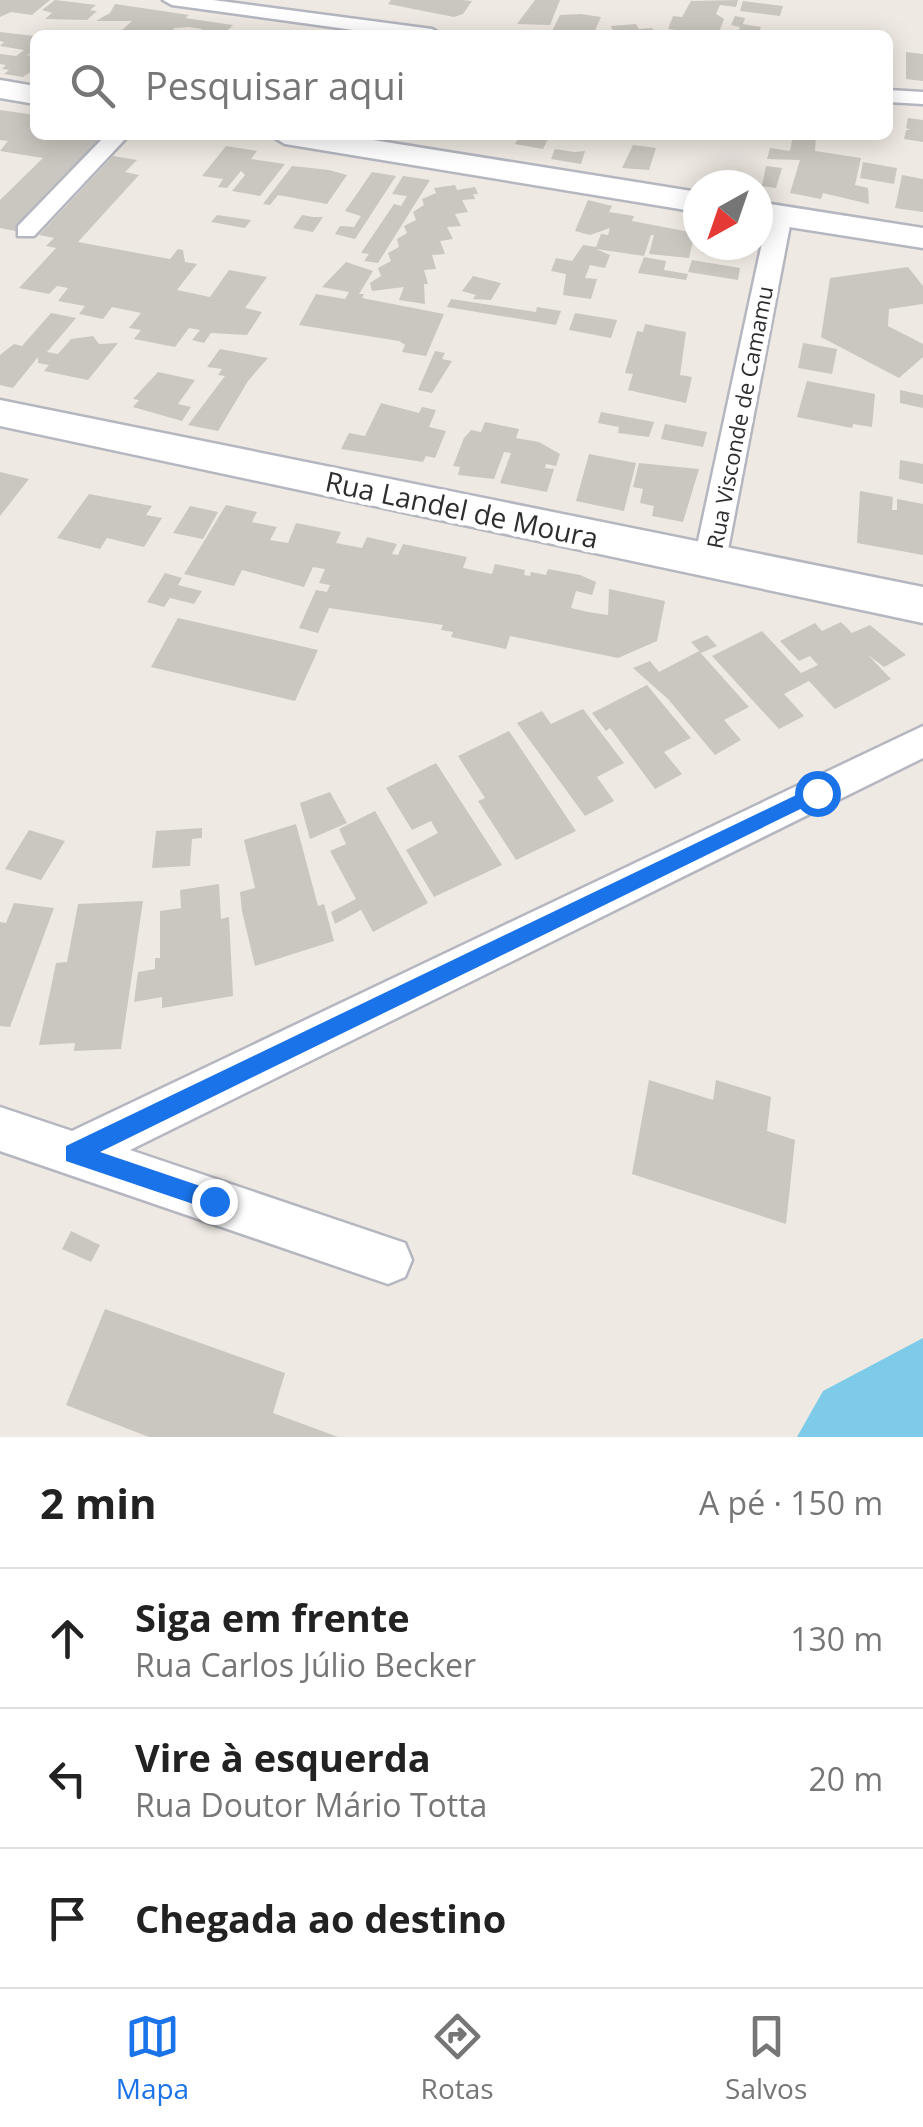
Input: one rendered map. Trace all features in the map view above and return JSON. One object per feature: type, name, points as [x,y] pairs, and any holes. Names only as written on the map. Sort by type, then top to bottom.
[{"type":"street","points":[[172,0],[395,30]]},
{"type":"street","points":[[0,89],[30,94]]},
{"type":"street","points":[[893,96],[923,98]]},
{"type":"street","points":[[26,232],[113,140]]},
{"type":"street","points":[[316,140],[683,200]]},
{"type":"street","points":[[773,214],[923,238]]},
{"type":"street","name":"Rua Visconde de Camamu","points":[[710,560],[761,260]]},
{"type":"street","name":"Rua Landel de Moura","points":[[0,412],[923,606]]},
{"type":"street","points":[[74,1154],[923,741]]},
{"type":"street","points":[[0,1129],[388,1260]]},
{"type":"water","points":[[923,1338],[923,1437],[797,1437],[823,1391]]},
{"type":"building","points":[[0,0],[50,0],[32,15],[11,12],[0,17]]},
{"type":"building","points":[[55,0],[96,5],[90,10],[97,11],[87,20],[45,19],[52,13],[42,10]]},
{"type":"building","points":[[391,0],[472,1],[463,14],[454,17],[388,4]]},
{"type":"building","points":[[535,0],[560,0],[550,25],[517,24]]},
{"type":"building","points":[[738,0],[736,7],[720,5],[716,14],[724,19],[720,30],[668,29],[673,16],[682,17],[691,1]]},
{"type":"building","points":[[743,1],[783,6],[780,16],[740,11]]},
{"type":"building","points":[[115,4],[233,25],[228,30],[122,30],[132,21],[96,21],[110,13]]},
{"type":"building","points":[[560,15],[601,17],[595,30],[552,30]]},
{"type":"building","points":[[735,16],[745,18],[743,24],[761,27],[739,30],[740,27],[731,25]]},
{"type":"building","points":[[636,24],[639,29],[653,30],[613,30],[611,26]]},
{"type":"building","points":[[0,32],[30,35],[30,54],[25,56],[30,55],[30,72],[23,77],[4,74],[9,70],[2,69],[6,65],[0,64],[0,54],[16,56],[24,50],[0,46],[4,42],[0,41]]},
{"type":"building","points":[[906,52],[923,54],[923,81],[906,79]]},
{"type":"building","points":[[0,110],[30,114],[30,140],[101,140],[16,231],[0,228],[0,200],[43,158],[0,151],[8,141],[0,140]]},
{"type":"building","points":[[908,118],[923,120],[923,142],[904,139],[906,130],[910,130],[906,128]]},
{"type":"building","points":[[517,140],[548,140],[543,149],[515,144]]},
{"type":"building","points":[[792,140],[816,140],[815,151],[861,158],[855,185],[868,188],[869,204],[823,193],[821,199],[790,193],[800,160],[767,159],[770,148],[790,151]]},
{"type":"building","points":[[633,145],[656,148],[649,170],[622,168]]},
{"type":"building","points":[[226,146],[257,151],[251,159],[285,164],[260,196],[232,191],[245,175],[241,171],[227,188],[218,187],[223,179],[202,176]]},
{"type":"building","points":[[555,149],[585,151],[581,164],[551,159]]},
{"type":"building","points":[[113,156],[137,160],[125,172],[139,175],[78,242],[170,259],[178,249],[183,250],[185,262],[197,264],[177,290],[210,297],[229,270],[267,277],[245,308],[262,312],[247,335],[211,333],[204,343],[192,340],[200,330],[189,328],[175,347],[134,339],[141,330],[129,328],[141,313],[112,307],[103,319],[79,314],[85,306],[58,301],[68,288],[57,286],[49,294],[19,288],[56,248],[46,246],[54,238],[39,235]]},
{"type":"building","points":[[863,162],[897,168],[894,184],[860,178]]},
{"type":"building","points":[[292,166],[347,175],[327,204],[278,195],[270,205],[263,204]]},
{"type":"building","points":[[766,166],[782,168],[776,188],[773,170],[765,170]]},
{"type":"building","points":[[372,172],[396,176],[355,239],[335,234],[340,226],[354,227],[361,216],[345,211]]},
{"type":"building","points":[[902,175],[923,179],[923,212],[895,208]]},
{"type":"building","points":[[403,176],[430,180],[378,263],[364,261],[369,254],[361,253],[394,204],[401,206],[407,196],[392,194]]},
{"type":"building","points":[[455,185],[457,190],[475,187],[478,194],[473,194],[475,199],[462,200],[468,212],[455,214],[461,226],[447,227],[453,239],[440,241],[445,254],[432,255],[436,269],[424,270],[428,284],[424,284],[425,304],[399,300],[404,287],[372,291],[370,283],[381,276],[378,268],[391,261],[388,253],[399,247],[397,239],[407,233],[404,226],[416,220],[413,212],[424,205],[422,199],[436,193],[434,188]]},
{"type":"building","points":[[588,200],[612,206],[609,212],[634,216],[632,221],[683,231],[683,257],[649,254],[654,235],[644,256],[596,249],[610,255],[605,268],[590,265],[585,278],[597,279],[591,299],[563,295],[566,274],[551,271],[556,258],[572,261],[583,245],[596,247],[601,234],[608,235],[610,228],[590,235],[575,231]]},
{"type":"building","points":[[217,215],[251,220],[245,228],[211,222]]},
{"type":"building","points":[[302,215],[323,217],[313,232],[293,228]]},
{"type":"building","points":[[644,257],[666,261],[664,270],[688,274],[686,280],[638,273]]},
{"type":"building","points":[[692,260],[740,268],[738,280],[688,272]]},
{"type":"building","points":[[346,262],[373,271],[359,294],[364,294],[362,298],[444,314],[426,356],[402,352],[405,345],[399,341],[299,325],[316,294],[345,299],[349,292],[322,287]]},
{"type":"building","points":[[908,267],[923,286],[923,304],[889,309],[888,326],[923,344],[923,357],[899,378],[821,337],[830,278]]},
{"type":"building","points":[[473,276],[501,283],[491,300],[473,299],[476,295],[462,291]]},
{"type":"building","points":[[451,299],[536,312],[537,307],[561,311],[556,325],[447,307]]},
{"type":"building","points":[[51,313],[76,318],[47,352],[58,354],[71,339],[93,336],[99,344],[118,343],[88,380],[44,371],[49,365],[38,363],[38,357],[13,388],[0,385],[0,355],[14,344],[22,346]]},
{"type":"building","points":[[575,313],[617,320],[611,338],[569,330]]},
{"type":"building","points":[[645,324],[686,332],[680,375],[692,377],[686,403],[628,390],[633,374],[625,373],[637,331],[643,332]]},
{"type":"building","points":[[803,343],[837,349],[832,374],[798,368]]},
{"type":"building","points":[[220,349],[268,358],[248,381],[218,431],[188,425],[225,376],[218,375],[222,369],[207,367]]},
{"type":"building","points":[[435,351],[445,353],[442,359],[452,361],[432,393],[418,390]]},
{"type":"building","points":[[158,372],[195,380],[178,404],[191,407],[182,421],[133,407],[139,400],[133,399]]},
{"type":"building","points":[[807,381],[875,394],[872,427],[853,424],[852,428],[797,417]]},
{"type":"building","points":[[900,390],[923,395],[923,408],[900,403]]},
{"type":"building","points":[[381,403],[419,413],[422,407],[436,410],[429,427],[446,431],[435,458],[426,456],[423,462],[341,449],[349,433],[365,436]]},
{"type":"building","points":[[601,412],[654,422],[649,437],[618,433],[619,427],[598,423]]},
{"type":"building","points":[[485,422],[519,429],[516,438],[539,442],[560,454],[556,466],[546,464],[545,468],[554,469],[547,492],[500,483],[511,453],[504,452],[494,479],[458,475],[460,467],[453,466],[464,438],[471,430],[481,432]]},
{"type":"building","points":[[665,424],[707,432],[703,447],[661,439]]},
{"type":"building","points":[[589,454],[636,463],[624,511],[576,501]]},
{"type":"building","points":[[900,460],[923,464],[923,484],[899,479]]},
{"type":"building","points":[[639,463],[699,469],[683,522],[652,516],[654,506],[640,503],[643,489],[633,487]]},
{"type":"building","points":[[0,472],[29,479],[0,516]]},
{"type":"building","points":[[860,491],[893,497],[892,510],[897,510],[897,499],[923,504],[923,555],[857,543]]},
{"type":"building","points":[[89,494],[152,506],[146,515],[162,518],[144,547],[107,538],[100,549],[57,538]]},
{"type":"building","points":[[226,505],[257,512],[252,522],[277,527],[270,540],[288,543],[296,523],[341,532],[336,543],[362,548],[367,537],[397,544],[392,554],[398,555],[403,544],[467,557],[463,568],[492,574],[495,564],[525,570],[524,575],[530,576],[531,572],[546,575],[548,569],[580,575],[596,582],[592,595],[576,591],[571,608],[588,612],[608,615],[609,589],[665,601],[657,641],[618,658],[510,636],[506,649],[451,637],[453,632],[441,630],[443,625],[329,608],[318,633],[299,628],[316,590],[327,592],[330,585],[319,583],[325,569],[313,567],[304,587],[242,570],[234,586],[184,574]]},
{"type":"building","points":[[190,506],[218,512],[203,539],[173,533]]},
{"type":"building","points":[[165,573],[182,578],[178,585],[202,591],[194,604],[170,598],[164,607],[147,602]]},
{"type":"building","points":[[178,618],[318,650],[295,701],[151,667]]},
{"type":"building","points":[[841,622],[852,633],[870,625],[906,655],[884,667],[868,655],[891,679],[835,709],[809,681],[784,694],[804,716],[779,729],[712,656],[762,631],[801,673],[818,665],[810,656],[799,661],[780,641],[815,623],[822,631]]},
{"type":"building","points":[[707,635],[717,646],[701,653],[691,642]]},
{"type":"building","points":[[699,651],[749,707],[724,720],[741,740],[715,755],[668,699],[633,668],[650,661],[659,672]]},
{"type":"building","points":[[647,685],[691,738],[664,752],[682,774],[655,789],[610,728],[606,731],[592,713]]},
{"type":"building","points":[[583,709],[624,763],[597,777],[614,801],[585,816],[517,723],[542,711],[551,724]]},
{"type":"building","points":[[509,731],[576,831],[516,860],[478,801],[485,798],[458,756]]},
{"type":"building","points":[[436,763],[502,865],[434,897],[406,850],[438,833],[431,821],[412,830],[386,788]]},
{"type":"building","points":[[330,792],[347,823],[310,839],[300,803]]},
{"type":"building","points":[[375,811],[428,903],[373,932],[361,910],[335,924],[331,912],[356,899],[330,851],[346,844],[339,829]]},
{"type":"building","points":[[296,824],[318,906],[324,904],[334,941],[255,966],[240,892],[255,888],[244,840]]},
{"type":"building","points":[[202,828],[202,838],[192,839],[190,866],[152,868],[156,831]]},
{"type":"building","points":[[29,830],[65,841],[41,880],[5,869]]},
{"type":"building","points":[[219,884],[221,919],[229,917],[233,996],[162,1008],[162,997],[134,1002],[138,972],[155,969],[155,958],[160,958],[160,911],[181,908],[180,890]]},
{"type":"building","points":[[143,901],[121,1049],[74,1051],[75,1043],[39,1045],[56,963],[67,962],[78,904]]},
{"type":"building","points":[[14,903],[54,908],[10,1027],[0,1026],[0,922],[6,923]]},
{"type":"building","points":[[649,1080],[713,1100],[716,1080],[771,1097],[767,1131],[795,1140],[786,1224],[632,1174]]},
{"type":"building","points":[[71,1231],[100,1245],[91,1262],[62,1249]]},
{"type":"building","points":[[105,1309],[285,1373],[273,1413],[338,1437],[149,1437],[66,1405]]},
{"type":"route","points":[[214,1201],[74,1154],[817,793]]}]
